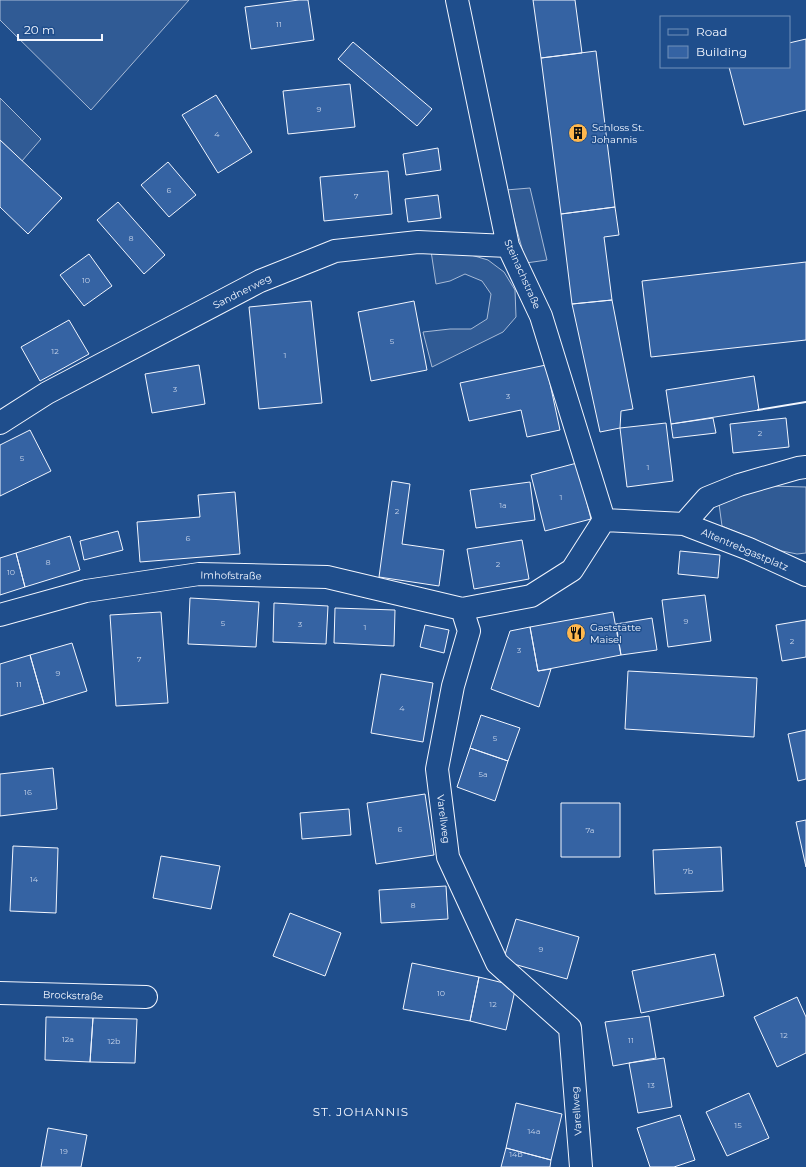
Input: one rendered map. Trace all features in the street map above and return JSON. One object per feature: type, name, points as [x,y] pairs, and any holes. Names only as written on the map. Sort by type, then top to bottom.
[{"type":"street","name":"Steinachstraße","points":[[458,0],[508,246],[541,316],[604,520]]},
{"type":"street","name":"Sandnerweg","points":[[0,423],[47,394],[260,281],[335,252],[418,242],[508,246]]},
{"type":"street","points":[[684,524],[707,498],[739,485],[806,467]]},
{"type":"street","name":"Altentrebgastplatz","points":[[604,520],[684,524],[749,549],[806,575]]},
{"type":"street","points":[[462,609],[531,596],[572,570],[604,520]]},
{"type":"street","name":"Imhofstraße","points":[[0,615],[86,591],[199,574],[327,577],[462,609]]},
{"type":"street","name":"Varellweg","points":[[462,609],[469,631],[453,686],[437,769],[448,857],[497,963],[570,1028],[581,1167]]},
{"type":"street","name":"Brockstraße","points":[[0,993],[146,997]]},
{"type":"shaded area","points":[[0,0],[189,0],[91,110],[0,20]]},
{"type":"shaded area","points":[[0,98],[41,139],[22,161],[0,140]]},
{"type":"shaded area","points":[[530,188],[547,260],[526,263],[506,190]]},
{"type":"shaded area","points":[[431,251],[461,252],[488,260],[504,272],[515,290],[516,317],[503,332],[432,367],[423,332],[450,329],[471,329],[487,319],[491,294],[482,281],[465,274],[450,281],[436,284]]},
{"type":"shaded area","points":[[770,486],[806,487],[806,553],[797,554],[782,551],[722,526],[719,504],[730,497]]},
{"type":"building","points":[[308,0],[314,40],[251,49],[245,7]]},
{"type":"building","points":[[533,0],[575,0],[582,53],[541,58]]},
{"type":"building","points":[[806,39],[806,110],[744,125],[729,68],[790,68],[790,43]]},
{"type":"building","points":[[353,42],[432,109],[417,126],[338,59]]},
{"type":"building","name":"Schloss St. Johannis","points":[[596,51],[615,207],[561,214],[541,58]]},
{"type":"building","points":[[350,84],[355,127],[288,134],[283,91]]},
{"type":"building","points":[[216,95],[252,152],[218,173],[182,115]]},
{"type":"building","points":[[0,140],[62,198],[28,234],[0,207]]},
{"type":"building","points":[[438,148],[441,170],[406,175],[403,154]]},
{"type":"building","points":[[168,162],[196,195],[169,217],[141,185]]},
{"type":"building","points":[[388,171],[392,214],[324,221],[320,177]]},
{"type":"building","points":[[438,195],[441,218],[408,222],[405,199]]},
{"type":"building","points":[[118,202],[165,255],[144,274],[97,220]]},
{"type":"building","points":[[615,207],[619,235],[604,237],[612,300],[572,304],[561,214]]},
{"type":"building","points":[[89,254],[112,286],[84,306],[60,275]]},
{"type":"building","points":[[806,262],[806,340],[651,357],[642,281]]},
{"type":"building","points":[[612,300],[633,409],[621,411],[620,428],[600,432],[572,304]]},
{"type":"building","points":[[311,301],[322,403],[259,409],[249,307]]},
{"type":"building","points":[[414,301],[427,370],[371,381],[358,312]]},
{"type":"building","points":[[69,320],[89,354],[40,381],[21,347]]},
{"type":"building","points":[[199,365],[205,404],[152,413],[145,374]]},
{"type":"building","points":[[546,365],[560,430],[527,437],[521,410],[469,421],[460,383]]},
{"type":"building","points":[[754,376],[759,410],[671,424],[666,390]]},
{"type":"building","points":[[713,418],[716,433],[673,438],[671,424]]},
{"type":"building","points":[[786,418],[789,447],[733,453],[730,424]]},
{"type":"building","points":[[666,423],[673,481],[627,487],[620,428]]},
{"type":"building","points":[[30,430],[51,471],[0,496],[0,445]]},
{"type":"building","points":[[577,463],[591,519],[545,531],[531,475]]},
{"type":"building","points":[[392,481],[410,484],[402,544],[444,550],[439,586],[379,577]]},
{"type":"building","points":[[530,482],[535,520],[476,528],[470,490]]},
{"type":"building","points":[[235,492],[240,554],[140,562],[137,522],[200,517],[198,495]]},
{"type":"building","points":[[118,531],[123,550],[84,560],[80,541]]},
{"type":"building","points":[[70,536],[80,570],[25,587],[16,553]]},
{"type":"building","points":[[522,540],[529,579],[474,589],[467,549]]},
{"type":"building","points":[[680,551],[720,555],[718,578],[678,574]]},
{"type":"building","points":[[16,553],[25,587],[0,595],[0,558]]},
{"type":"building","points":[[705,595],[711,641],[668,647],[662,600]]},
{"type":"building","points":[[190,598],[259,602],[256,647],[188,644]]},
{"type":"building","points":[[274,603],[328,606],[326,644],[273,642]]},
{"type":"building","points":[[335,608],[395,610],[394,646],[334,643]]},
{"type":"building","points":[[161,612],[168,703],[116,706],[110,615]]},
{"type":"building","points":[[613,612],[621,655],[538,671],[530,627]]},
{"type":"building","points":[[652,618],[657,650],[621,655],[616,624]]},
{"type":"building","points":[[806,620],[806,657],[782,661],[776,625]]},
{"type":"building","points":[[425,625],[449,630],[444,653],[420,647]]},
{"type":"building","points":[[530,627],[538,671],[551,669],[539,707],[491,689],[510,631]]},
{"type":"building","points":[[72,643],[87,691],[44,704],[30,655]]},
{"type":"building","points":[[30,655],[44,704],[0,716],[0,664]]},
{"type":"building","points":[[628,671],[757,678],[754,737],[625,729]]},
{"type":"building","points":[[381,674],[433,683],[423,742],[371,733]]},
{"type":"building","points":[[481,715],[520,728],[508,761],[470,748]]},
{"type":"building","points":[[806,730],[806,779],[798,781],[788,734]]},
{"type":"building","points":[[470,748],[508,761],[495,801],[457,787]]},
{"type":"building","points":[[53,768],[57,809],[0,816],[0,774]]},
{"type":"building","points":[[425,794],[434,855],[376,864],[367,803]]},
{"type":"building","points":[[561,803],[620,803],[620,857],[561,857]]},
{"type":"building","points":[[349,809],[351,835],[302,839],[300,813]]},
{"type":"building","points":[[806,820],[806,867],[796,822]]},
{"type":"building","points":[[13,846],[58,848],[56,913],[10,911]]},
{"type":"building","points":[[721,847],[723,891],[655,894],[653,850]]},
{"type":"building","points":[[161,856],[220,866],[211,909],[153,898]]},
{"type":"building","points":[[446,886],[448,919],[381,923],[379,890]]},
{"type":"building","points":[[290,913],[341,933],[325,976],[273,956]]},
{"type":"building","points":[[516,919],[579,937],[567,979],[503,961]]},
{"type":"building","points":[[715,954],[724,996],[641,1013],[632,971]]},
{"type":"building","points":[[412,963],[479,977],[470,1021],[403,1009]]},
{"type":"building","points":[[479,977],[516,986],[506,1030],[470,1021]]},
{"type":"building","points":[[797,997],[806,1017],[806,1053],[777,1067],[754,1017]]},
{"type":"building","points":[[649,1016],[656,1058],[613,1066],[605,1022]]},
{"type":"building","points":[[46,1017],[93,1018],[90,1062],[45,1060]]},
{"type":"building","points":[[93,1018],[137,1019],[135,1063],[90,1062]]},
{"type":"building","points":[[664,1058],[672,1107],[638,1113],[629,1063]]},
{"type":"building","points":[[749,1093],[769,1138],[727,1156],[706,1112]]},
{"type":"building","points":[[516,1103],[562,1114],[551,1160],[506,1148]]},
{"type":"building","points":[[680,1115],[695,1160],[674,1167],[650,1167],[637,1128]]},
{"type":"building","points":[[48,1128],[87,1135],[81,1167],[41,1167]]},
{"type":"building","points":[[506,1148],[551,1160],[550,1167],[501,1167]]},
{"type":"wall","points":[[758,410],[806,402]]},
{"type":"place","name":"Schloss St. Johannis","points":[[578,133]]},
{"type":"place","name":"Gaststätte Maisel","points":[[576,633]]},
{"type":"district","name":"ST. JOHANNIS","points":[[361,1112]]}]
